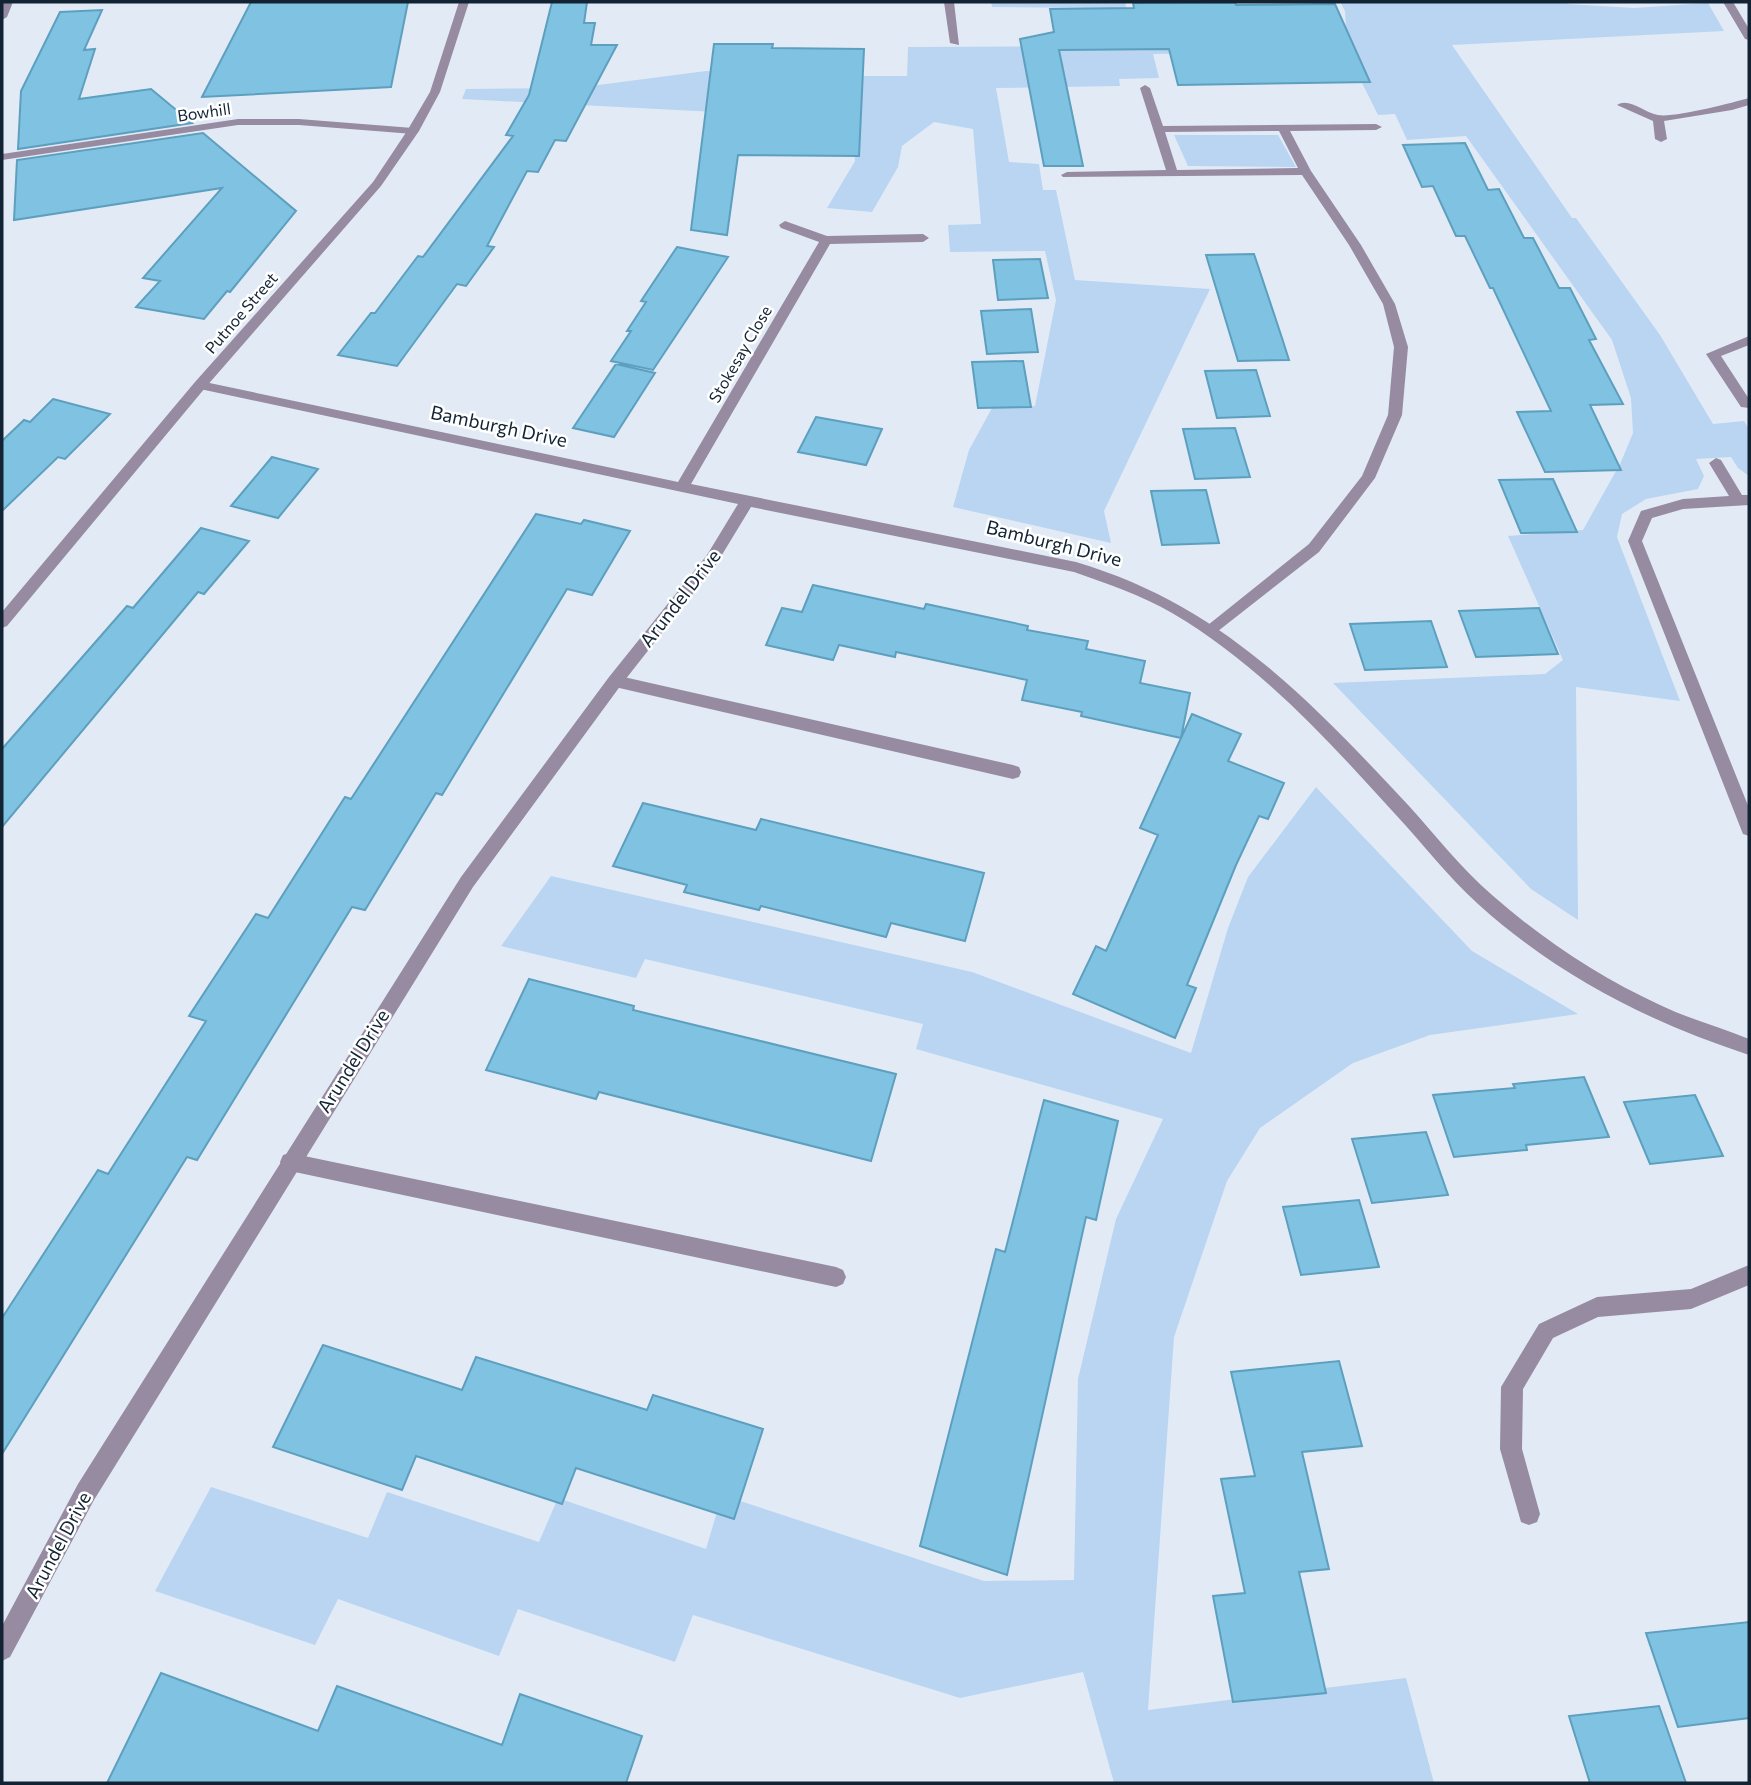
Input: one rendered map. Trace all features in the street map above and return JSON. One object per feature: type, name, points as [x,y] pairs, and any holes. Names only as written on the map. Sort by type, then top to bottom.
[{"type":"street","points":[[2,17],[8,2]]},
{"type":"street","name":"Putnoe Street","points":[[2,622],[200,385],[377,184],[413,131],[435,92],[464,2]]},
{"type":"street","points":[[949,2],[955,43]]},
{"type":"street","points":[[1728,2],[1749,37]]},
{"type":"street","points":[[1145,88],[1172,171]]},
{"type":"street","points":[[1623,105],[1658,119],[1732,107],[1749,101]]},
{"type":"street","points":[[1658,119],[1661,139]]},
{"type":"street","name":"Bowhill","points":[[2,157],[238,122],[299,122],[413,131]]},
{"type":"street","points":[[1160,129],[1284,130],[1376,127]]},
{"type":"street","points":[[1213,629],[1314,548],[1368,478],[1395,415],[1401,347],[1389,304],[1355,245],[1305,171],[1284,130]]},
{"type":"street","points":[[1067,174],[1305,171]]},
{"type":"street","points":[[785,225],[826,240],[923,238]]},
{"type":"street","name":"Stokesay Close","points":[[683,486],[826,240]]},
{"type":"street","points":[[1746,404],[1713,354],[1749,341]]},
{"type":"street","name":"Bamburgh Drive","points":[[200,385],[747,501],[964,543],[1101,573],[1150,593],[1213,629],[1266,670],[1366,771],[1485,900],[1564,963],[1655,1012],[1749,1047]]},
{"type":"street","points":[[1716,463],[1744,500]]},
{"type":"street","points":[[1744,500],[1683,504],[1646,515],[1635,541],[1749,829]]},
{"type":"street","name":"Arundel Drive","points":[[2,1649],[86,1492],[289,1162],[467,882],[615,681],[712,559],[747,501]]},
{"type":"street","points":[[615,681],[1013,772]]},
{"type":"street","points":[[289,1162],[836,1277]]},
{"type":"street","points":[[1530,1514],[1511,1449],[1512,1387],[1546,1331],[1598,1307],[1691,1299],[1749,1275]]},
{"type":"shaded area","points":[[991,2],[1125,2],[1131,28],[1346,28],[1345,11],[1340,2],[1567,2],[1634,8],[1708,3],[1724,31],[1452,45],[1572,218],[1576,218],[1660,335],[1713,424],[1744,421],[1749,429],[1749,476],[1738,468],[1731,457],[1696,459],[1704,476],[1698,489],[1646,499],[1622,514],[1617,537],[1680,701],[1576,687],[1578,920],[1531,889],[1333,683],[1545,674],[1563,660],[1508,536],[1583,530],[1621,462],[1633,433],[1631,398],[1612,340],[1466,136],[1407,140],[1395,114],[1378,115],[1346,51],[1153,54],[1159,78],[1119,79],[1120,86],[996,88],[1009,162],[1039,164],[1043,190],[1056,190],[1075,280],[1210,289],[1104,511],[1111,543],[953,507],[969,450],[992,408],[1035,406],[1056,300],[1045,251],[950,252],[948,225],[981,224],[973,129],[934,122],[902,146],[898,167],[872,212],[827,208],[855,161],[852,119],[462,99],[466,89],[575,88],[706,71],[775,76],[907,76],[908,47],[1103,46],[1105,28],[1092,8],[992,7]]},
{"type":"shaded area","points":[[1174,135],[1278,135],[1296,167],[1188,166]]},
{"type":"shaded area","points":[[1316,787],[1472,951],[1578,1014],[1430,1035],[1353,1063],[1260,1128],[1227,1181],[1174,1337],[1148,1710],[1406,1678],[1434,1783],[1114,1783],[1083,1672],[960,1698],[693,1615],[675,1662],[518,1609],[499,1656],[338,1599],[315,1645],[155,1591],[211,1487],[368,1538],[387,1492],[539,1542],[558,1498],[706,1549],[722,1495],[984,1581],[1074,1580],[1078,1379],[1116,1219],[1163,1119],[916,1049],[923,1024],[645,959],[636,978],[501,946],[551,876],[972,972],[1191,1053],[1228,928],[1248,877]]},
{"type":"building","points":[[251,2],[408,2],[391,87],[202,97]]},
{"type":"building","points":[[552,2],[587,2],[584,23],[595,23],[591,45],[617,45],[566,141],[555,140],[538,172],[527,171],[487,246],[494,247],[466,286],[457,284],[397,366],[338,355],[371,313],[375,313],[418,256],[423,257],[513,136],[506,135],[529,95]]},
{"type":"building","points":[[1235,2],[1236,5],[1335,4],[1370,82],[1178,85],[1169,49],[1059,50],[1083,166],[1044,166],[1020,39],[1054,32],[1050,9],[1134,8],[1133,3]]},
{"type":"building","points":[[102,10],[84,50],[95,49],[79,99],[151,89],[192,123],[18,149],[21,91],[60,12]]},
{"type":"building","points":[[714,44],[864,49],[859,156],[738,155],[727,235],[691,230]]},
{"type":"building","points":[[203,133],[296,211],[230,292],[227,291],[204,319],[136,307],[160,281],[143,278],[222,188],[14,220],[17,160]]},
{"type":"building","points":[[1465,143],[1488,190],[1499,189],[1524,238],[1533,238],[1559,288],[1570,288],[1596,339],[1589,340],[1623,404],[1590,405],[1621,470],[1545,472],[1517,412],[1551,411],[1493,288],[1490,288],[1465,236],[1456,236],[1433,186],[1422,187],[1403,145]]},
{"type":"building","points":[[677,247],[728,257],[653,370],[611,361],[646,302],[641,301]]},
{"type":"building","points":[[1254,254],[1289,360],[1238,361],[1206,255]]},
{"type":"building","points":[[1040,259],[1048,298],[998,300],[993,260]]},
{"type":"building","points":[[1031,309],[1038,352],[987,354],[981,311]]},
{"type":"building","points":[[1023,361],[1031,407],[978,408],[972,362]]},
{"type":"building","points":[[616,364],[655,373],[614,437],[573,428]]},
{"type":"building","points":[[1256,370],[1270,416],[1217,418],[1205,371]]},
{"type":"building","points":[[53,399],[110,414],[65,459],[58,457],[2,511],[2,441],[24,420],[30,422]]},
{"type":"building","points":[[816,417],[882,429],[866,465],[798,452]]},
{"type":"building","points":[[1235,428],[1250,477],[1195,479],[1183,429]]},
{"type":"building","points":[[272,457],[318,469],[278,518],[231,506]]},
{"type":"building","points":[[1553,479],[1577,532],[1521,533],[1499,480]]},
{"type":"building","points":[[1206,490],[1219,543],[1162,545],[1151,491]]},
{"type":"building","points":[[536,514],[581,524],[584,520],[630,531],[592,595],[567,589],[442,795],[436,793],[365,910],[352,907],[197,1160],[187,1157],[2,1454],[2,1318],[98,1170],[108,1174],[206,1021],[189,1016],[256,914],[268,918],[345,797],[351,799]]},
{"type":"building","points":[[201,528],[249,541],[204,594],[198,592],[2,827],[2,749],[127,606],[133,608]]},
{"type":"building","points":[[813,585],[924,609],[926,604],[1028,626],[1027,630],[1088,641],[1086,649],[1145,661],[1140,683],[1190,693],[1181,738],[1081,716],[1082,712],[1022,700],[1027,680],[896,652],[895,657],[839,645],[833,660],[766,645],[782,608],[802,612]]},
{"type":"building","points":[[1539,608],[1558,654],[1476,657],[1459,611]]},
{"type":"building","points":[[1431,621],[1447,667],[1365,670],[1350,624]]},
{"type":"building","points":[[1192,714],[1241,734],[1228,761],[1284,783],[1268,819],[1259,816],[1236,865],[1187,985],[1196,988],[1175,1038],[1073,994],[1096,946],[1106,951],[1158,835],[1140,828]]},
{"type":"building","points":[[643,803],[756,830],[761,819],[984,873],[965,941],[891,923],[886,937],[761,906],[759,910],[684,892],[687,885],[613,866]]},
{"type":"building","points":[[529,979],[634,1006],[633,1010],[896,1074],[871,1161],[599,1092],[596,1099],[486,1070]]},
{"type":"building","points":[[1584,1077],[1609,1137],[1526,1145],[1527,1150],[1454,1157],[1433,1095],[1515,1088],[1513,1084]]},
{"type":"building","points":[[1695,1095],[1723,1156],[1650,1164],[1624,1102]]},
{"type":"building","points":[[1044,1100],[1118,1121],[1096,1220],[1086,1217],[1007,1575],[920,1546],[996,1249],[1005,1252]]},
{"type":"building","points":[[1426,1132],[1448,1195],[1372,1203],[1352,1139]]},
{"type":"building","points":[[1359,1200],[1379,1267],[1301,1275],[1283,1207]]},
{"type":"building","points":[[323,1345],[462,1390],[476,1357],[647,1410],[653,1395],[763,1429],[734,1519],[576,1468],[562,1504],[416,1456],[402,1490],[273,1447]]},
{"type":"building","points":[[1339,1361],[1362,1446],[1302,1452],[1329,1569],[1299,1572],[1326,1693],[1233,1702],[1213,1596],[1245,1593],[1221,1479],[1255,1476],[1231,1372]]},
{"type":"building","points":[[1749,1622],[1749,1718],[1678,1727],[1646,1633]]},
{"type":"building","points":[[161,1673],[318,1731],[337,1686],[502,1745],[520,1694],[642,1736],[626,1783],[107,1783]]},
{"type":"building","points":[[1659,1706],[1686,1783],[1590,1783],[1569,1716]]}]
